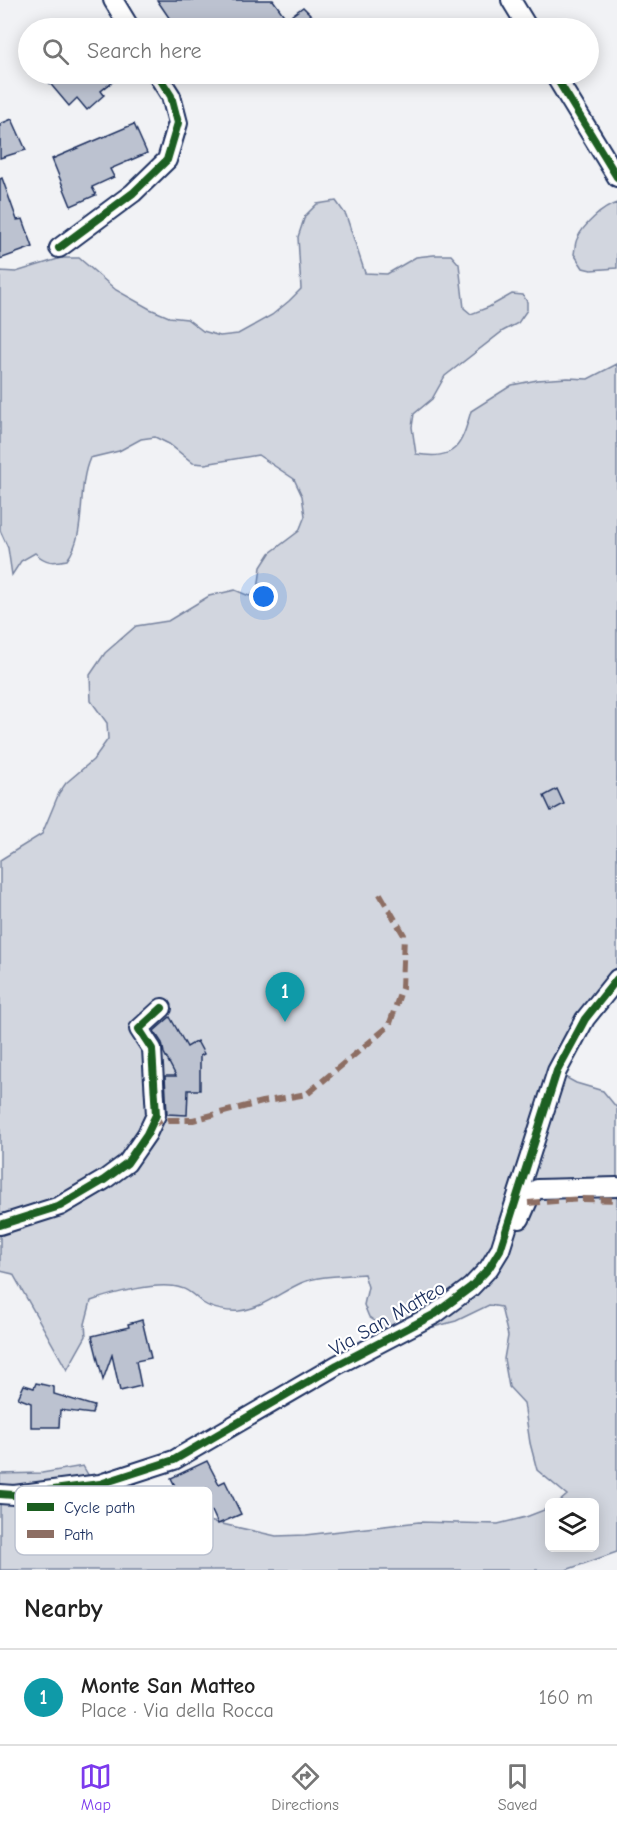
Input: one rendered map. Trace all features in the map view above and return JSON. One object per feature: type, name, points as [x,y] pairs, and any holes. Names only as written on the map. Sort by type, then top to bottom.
[{"type":"street","points":[[113,0],[124,18]]},
{"type":"street","points":[[511,0],[522,18]]},
{"type":"street","points":[[59,248],[133,193],[167,160],[178,123],[171,96],[163,84]]},
{"type":"street","points":[[560,84],[617,177]]},
{"type":"street","name":"Via San Matteo","points":[[84,1486],[100,1484],[174,1461],[337,1365],[435,1314],[471,1287],[489,1268],[500,1250],[558,1071],[585,1019],[617,979]]},
{"type":"street","points":[[0,1225],[60,1206],[104,1180],[127,1163],[147,1134],[156,1115],[152,1049],[139,1029],[162,1008]]},
{"type":"street","points":[[500,1250],[514,1234],[530,1196],[537,1189],[617,1187]]},
{"type":"street","name":"Via San Matteo","points":[[0,1494],[15,1495]]},
{"type":"shaded area","points":[[336,201],[346,215],[365,273],[387,274],[416,257],[451,255],[459,264],[464,308],[471,314],[512,294],[523,295],[527,302],[527,310],[518,323],[503,331],[445,376],[432,399],[414,414],[412,427],[416,454],[440,455],[455,448],[464,434],[471,411],[512,385],[537,380],[588,379],[617,364],[617,983],[603,1000],[563,1076],[576,1083],[603,1091],[617,1108],[617,1552],[566,1570],[0,1570],[0,1474],[42,1473],[83,1466],[95,1486],[15,1486],[15,1555],[213,1555],[213,1522],[276,1536],[305,1535],[419,1522],[498,1524],[545,1510],[545,1552],[599,1552],[599,1498],[564,1498],[567,1495],[537,1470],[524,1403],[509,1387],[504,1359],[508,1336],[501,1307],[489,1305],[456,1321],[412,1331],[385,1328],[369,1317],[364,1305],[368,1287],[364,1274],[308,1280],[263,1303],[239,1311],[211,1307],[181,1288],[148,1287],[91,1301],[85,1324],[86,1336],[67,1370],[13,1274],[0,1271],[0,860],[42,834],[59,793],[66,783],[93,760],[108,739],[107,723],[91,701],[90,675],[105,653],[136,626],[168,621],[209,596],[235,590],[249,596],[258,590],[261,567],[270,553],[299,531],[305,516],[302,496],[294,479],[258,455],[205,464],[193,463],[169,444],[155,437],[141,439],[119,451],[90,458],[83,483],[80,524],[73,549],[67,560],[50,561],[35,553],[21,561],[12,575],[8,548],[0,530],[0,271],[16,272],[61,258],[79,258],[116,290],[150,309],[169,317],[187,319],[203,331],[220,336],[238,334],[272,315],[301,289],[298,237],[305,216],[317,204]]},
{"type":"shaded area","points":[[617,203],[617,268],[591,270],[583,268],[574,254],[577,239],[594,217]]},
{"type":"building","points":[[157,0],[273,0],[286,18],[169,18]]},
{"type":"building","points":[[303,7],[314,18],[288,18]]},
{"type":"building","points":[[50,84],[110,84],[101,91],[104,95],[87,110],[77,98],[69,106]]},
{"type":"building","points":[[12,119],[26,150],[0,158],[0,124]]},
{"type":"building","points":[[134,124],[147,153],[110,169],[114,177],[92,187],[96,195],[71,206],[52,159]]},
{"type":"building","points":[[2,178],[17,220],[23,219],[33,247],[0,259],[0,179]]},
{"type":"building","points":[[557,789],[564,804],[551,811],[544,796]]},
{"type":"building","points":[[170,1017],[187,1047],[197,1041],[204,1054],[200,1056],[200,1090],[188,1090],[187,1115],[167,1114],[165,1076],[176,1076],[164,1053],[162,1043],[154,1031]]},
{"type":"building","points":[[142,1320],[151,1358],[136,1361],[141,1386],[120,1391],[112,1355],[103,1380],[92,1336],[129,1327],[128,1324]]},
{"type":"building","points":[[36,1383],[54,1387],[54,1394],[94,1406],[92,1414],[60,1410],[59,1427],[31,1427],[31,1403],[18,1398],[24,1385],[34,1388]]},
{"type":"building","points":[[207,1461],[219,1484],[225,1481],[241,1514],[218,1524],[213,1513],[213,1486],[175,1486],[171,1478]]},
{"type":"marked path","points":[[151,1126],[162,1120],[193,1120],[262,1102],[307,1094],[389,1026],[402,988],[404,935],[377,889]]},
{"type":"marked path","points":[[528,1203],[582,1199],[617,1200]]},
{"type":"cycle path","points":[[59,248],[133,193],[167,160],[178,123],[171,96],[163,84]]},
{"type":"cycle path","points":[[560,84],[617,177]]},
{"type":"cycle path","points":[[84,1486],[100,1484],[174,1460],[337,1365],[435,1314],[471,1287],[489,1268],[500,1250],[557,1071],[585,1019],[617,979]]},
{"type":"cycle path","points":[[0,1225],[60,1206],[104,1180],[127,1163],[147,1134],[156,1115],[152,1049],[139,1029],[162,1008]]},
{"type":"cycle path","points":[[0,1494],[15,1495]]},
{"type":"place","name":"Monte San Matteo","points":[[285,1022]]}]
